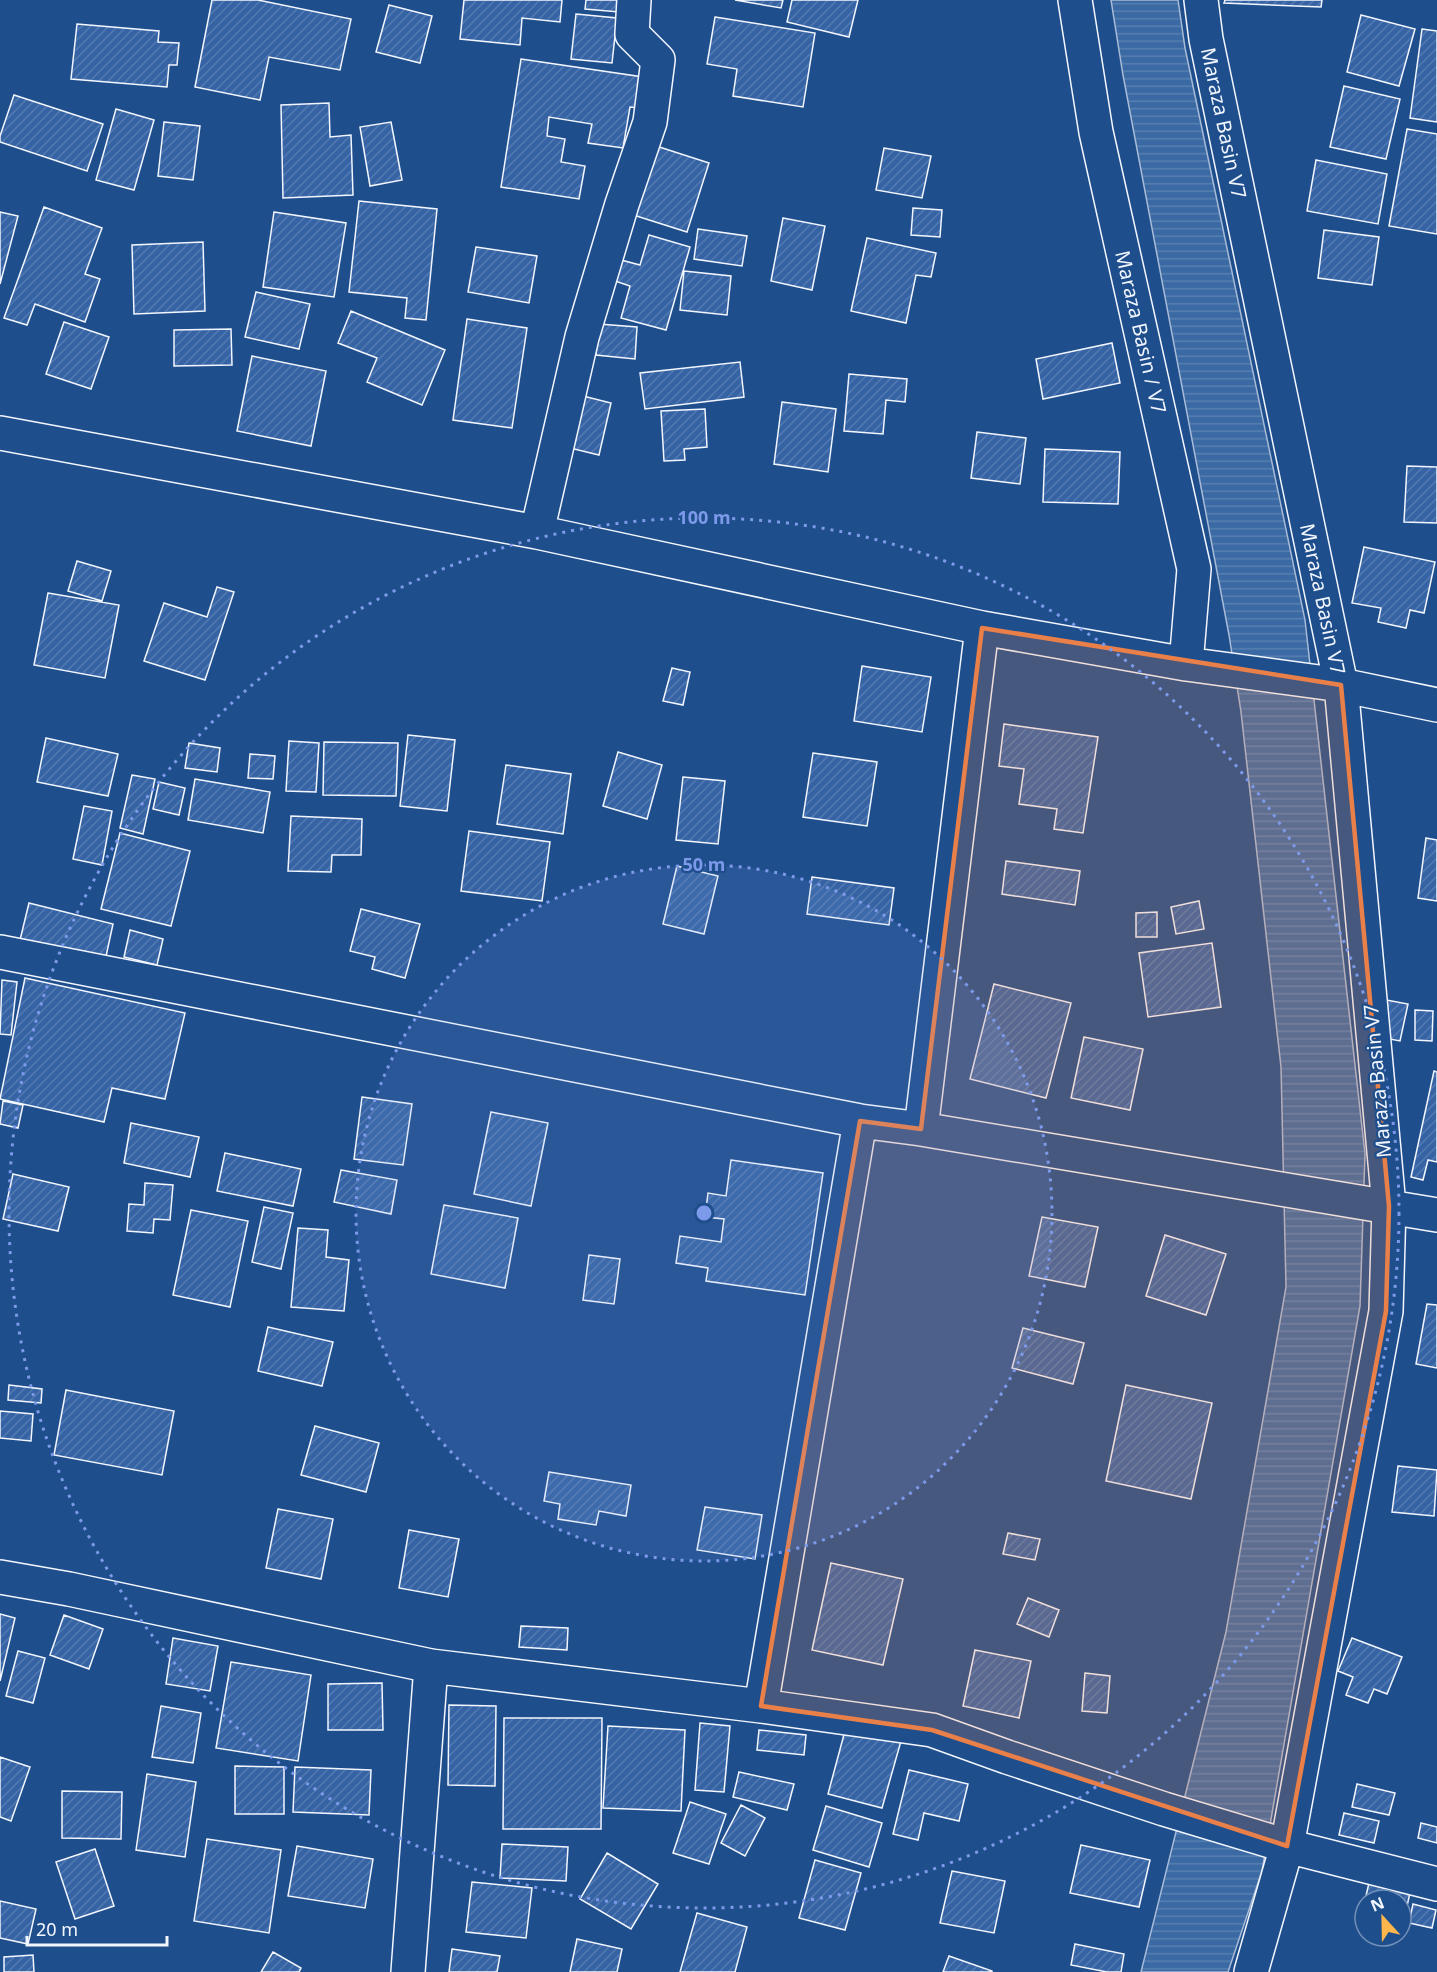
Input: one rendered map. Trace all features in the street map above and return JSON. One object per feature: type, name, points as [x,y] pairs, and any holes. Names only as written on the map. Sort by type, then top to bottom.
[{"type":"street","points":[[537,532],[582,337],[622,204],[650,122],[658,60],[632,34],[634,0]]},
{"type":"street","name":"Maraza Basin / V7","points":[[1076,0],[1096,132],[1194,569],[1186,664]]},
{"type":"street","name":"Maraza Basin V7","points":[[1201,0],[1206,39],[1341,685],[1389,1206],[1386,1311],[1287,1846],[1251,1972]]},
{"type":"street","points":[[0,433],[537,532],[982,628],[1186,664],[1341,685],[1437,705]]},
{"type":"street","points":[[921,1129],[982,628]]},
{"type":"street","points":[[0,952],[860,1121],[921,1129],[1437,1215]]},
{"type":"street","points":[[761,1706],[860,1121]]},
{"type":"street","points":[[0,1577],[69,1589],[431,1666],[761,1706],[932,1730],[1164,1809],[1287,1846],[1437,1884]]},
{"type":"street","points":[[408,1972],[431,1666]]},
{"type":"highlighted area","points":[[982,628],[1341,685],[1389,1206],[1386,1311],[1287,1846],[932,1730],[761,1706],[860,1121],[921,1129]]},
{"type":"water","points":[[1111,0],[1178,0],[1185,48],[1305,620],[1365,1154],[1360,1306],[1262,1871],[1228,1972],[1141,1972],[1226,1632],[1286,1287],[1281,1067],[1241,712],[1229,635],[1123,75]]},
{"type":"building","points":[[212,0],[258,0],[351,19],[340,70],[269,57],[260,100],[195,87]]},
{"type":"building","points":[[464,0],[562,0],[560,22],[522,18],[520,45],[460,39]]},
{"type":"building","points":[[586,0],[620,0],[619,12],[585,9]]},
{"type":"building","points":[[735,0],[783,0],[781,8]]},
{"type":"building","points":[[792,0],[858,0],[849,37],[787,22]]},
{"type":"building","points":[[1225,0],[1322,0],[1321,7],[1224,3]]},
{"type":"building","points":[[389,5],[432,16],[420,63],[376,52]]},
{"type":"building","points":[[576,14],[617,18],[612,63],[571,59]]},
{"type":"building","points":[[1361,15],[1415,29],[1399,86],[1347,72]]},
{"type":"building","points":[[715,17],[815,33],[803,107],[733,96],[737,69],[707,64]]},
{"type":"building","points":[[77,24],[159,31],[158,42],[179,43],[177,65],[169,65],[167,87],[71,79]]},
{"type":"building","points":[[1422,29],[1437,31],[1437,122],[1410,118]]},
{"type":"building","points":[[521,59],[643,77],[639,108],[630,107],[623,148],[588,143],[592,124],[549,117],[547,136],[565,139],[561,162],[585,166],[579,199],[501,187]]},
{"type":"building","points":[[1344,86],[1400,99],[1386,159],[1330,147]]},
{"type":"building","points":[[14,95],[103,124],[87,171],[0,142]]},
{"type":"building","points":[[329,103],[330,137],[351,135],[353,195],[283,198],[281,105]]},
{"type":"building","points":[[116,109],[154,120],[134,190],[96,180]]},
{"type":"building","points":[[164,122],[200,126],[193,180],[158,176]]},
{"type":"building","points":[[391,122],[402,180],[370,186],[360,127]]},
{"type":"building","points":[[1407,129],[1437,134],[1437,234],[1389,226]]},
{"type":"building","points":[[650,144],[709,163],[687,232],[627,213]]},
{"type":"building","points":[[884,148],[931,156],[922,198],[876,190]]},
{"type":"building","points":[[1316,160],[1387,174],[1378,224],[1307,211]]},
{"type":"building","points":[[359,201],[437,209],[426,320],[405,318],[407,298],[349,292]]},
{"type":"building","points":[[44,207],[102,228],[85,274],[100,279],[85,322],[35,304],[27,325],[4,318]]},
{"type":"building","points":[[913,208],[942,210],[940,237],[911,235]]},
{"type":"building","points":[[0,212],[18,216],[0,284]]},
{"type":"building","points":[[274,212],[346,223],[334,297],[263,287]]},
{"type":"building","points":[[783,218],[825,226],[812,290],[771,281]]},
{"type":"building","points":[[698,229],[747,236],[742,266],[694,259]]},
{"type":"building","points":[[1324,230],[1379,237],[1372,285],[1318,278]]},
{"type":"building","points":[[649,235],[690,247],[666,330],[621,318],[630,286],[615,281],[621,260],[640,265]]},
{"type":"building","points":[[867,238],[936,253],[931,277],[916,275],[906,323],[851,311]]},
{"type":"building","points":[[203,242],[205,311],[134,314],[132,245]]},
{"type":"building","points":[[476,247],[537,256],[529,303],[468,292]]},
{"type":"building","points":[[684,271],[731,276],[727,315],[680,310]]},
{"type":"building","points":[[256,292],[310,304],[299,349],[245,337]]},
{"type":"building","points":[[351,311],[445,350],[422,405],[367,382],[377,358],[338,343]]},
{"type":"building","points":[[467,319],[527,328],[512,428],[453,420]]},
{"type":"building","points":[[64,322],[109,337],[91,389],[46,374]]},
{"type":"building","points":[[599,324],[637,327],[635,359],[596,355]]},
{"type":"building","points":[[231,329],[232,365],[174,366],[174,330]]},
{"type":"building","points":[[1112,343],[1120,383],[1043,399],[1036,359]]},
{"type":"building","points":[[252,356],[326,371],[311,446],[237,431]]},
{"type":"building","points":[[740,362],[744,397],[645,409],[640,373]]},
{"type":"building","points":[[849,374],[907,379],[905,402],[886,400],[883,434],[844,431]]},
{"type":"building","points":[[583,396],[611,403],[599,455],[570,448]]},
{"type":"building","points":[[782,402],[836,409],[828,472],[774,464]]},
{"type":"building","points":[[705,409],[707,447],[684,449],[685,460],[664,461],[661,411]]},
{"type":"building","points":[[977,432],[1026,438],[1020,484],[971,478]]},
{"type":"building","points":[[1045,449],[1120,452],[1118,504],[1043,502]]},
{"type":"building","points":[[1407,466],[1437,467],[1437,523],[1404,522]]},
{"type":"building","points":[[1364,547],[1435,562],[1424,613],[1410,610],[1406,628],[1378,622],[1381,608],[1352,603]]},
{"type":"building","points":[[77,561],[111,571],[102,601],[68,591]]},
{"type":"building","points":[[217,587],[234,592],[205,680],[144,661],[164,603],[207,617]]},
{"type":"building","points":[[48,593],[119,605],[105,678],[34,665]]},
{"type":"building","points":[[862,666],[931,677],[922,732],[854,721]]},
{"type":"building","points":[[672,668],[690,672],[683,705],[663,701]]},
{"type":"building","points":[[1004,724],[1098,737],[1083,833],[1054,829],[1057,809],[1019,804],[1024,769],[999,766]]},
{"type":"building","points":[[408,735],[455,740],[447,811],[400,806]]},
{"type":"building","points":[[46,738],[118,754],[108,796],[37,782]]},
{"type":"building","points":[[289,741],[319,743],[316,792],[286,791]]},
{"type":"building","points":[[324,742],[398,743],[396,796],[323,795]]},
{"type":"building","points":[[189,743],[220,748],[217,772],[185,768]]},
{"type":"building","points":[[618,752],[662,765],[647,819],[603,806]]},
{"type":"building","points":[[813,753],[877,762],[867,826],[803,817]]},
{"type":"building","points":[[250,754],[275,756],[273,779],[248,778]]},
{"type":"building","points":[[506,765],[571,774],[563,834],[497,824]]},
{"type":"building","points":[[132,775],[155,779],[143,834],[120,828]]},
{"type":"building","points":[[683,777],[725,781],[718,844],[676,840]]},
{"type":"building","points":[[195,779],[270,792],[263,833],[188,820]]},
{"type":"building","points":[[159,782],[185,788],[179,815],[153,809]]},
{"type":"building","points":[[84,806],[112,811],[102,865],[73,859]]},
{"type":"building","points":[[291,816],[362,819],[361,855],[332,855],[331,872],[288,871]]},
{"type":"building","points":[[469,831],[550,842],[542,901],[461,891]]},
{"type":"building","points":[[120,833],[190,851],[171,926],[101,909]]},
{"type":"building","points":[[1426,838],[1437,840],[1437,901],[1418,898]]},
{"type":"building","points":[[1006,861],[1080,871],[1075,905],[1002,894]]},
{"type":"building","points":[[677,866],[718,876],[704,934],[663,924]]},
{"type":"building","points":[[812,877],[894,888],[889,925],[807,914]]},
{"type":"building","points":[[1199,901],[1204,929],[1176,934],[1171,907]]},
{"type":"building","points":[[29,903],[113,924],[105,961],[20,940]]},
{"type":"building","points":[[361,909],[420,924],[405,978],[372,969],[375,957],[350,951]]},
{"type":"building","points":[[1157,912],[1157,937],[1136,937],[1136,913]]},
{"type":"building","points":[[130,930],[163,939],[157,965],[124,957]]},
{"type":"building","points":[[1212,943],[1221,1007],[1148,1017],[1139,953]]},
{"type":"building","points":[[25,978],[185,1013],[165,1099],[112,1088],[104,1122],[0,1099]]},
{"type":"building","points":[[2,980],[17,982],[11,1035],[0,1034]]},
{"type":"building","points":[[994,984],[1071,1003],[1046,1098],[970,1079]]},
{"type":"building","points":[[1381,999],[1408,1004],[1400,1041],[1374,1036]]},
{"type":"building","points":[[1415,1010],[1433,1011],[1432,1041],[1415,1040]]},
{"type":"building","points":[[1084,1037],[1143,1049],[1130,1110],[1071,1098]]},
{"type":"building","points":[[1434,1071],[1437,1072],[1437,1162],[1428,1160],[1423,1180],[1411,1177]]},
{"type":"building","points":[[362,1097],[412,1104],[403,1165],[354,1159]]},
{"type":"building","points":[[3,1101],[23,1105],[18,1128],[0,1124]]},
{"type":"building","points":[[491,1112],[548,1123],[531,1206],[474,1194]]},
{"type":"building","points":[[131,1123],[199,1137],[190,1177],[124,1163]]},
{"type":"building","points":[[225,1153],[301,1169],[293,1206],[217,1191]]},
{"type":"building","points":[[731,1160],[823,1173],[805,1295],[706,1281],[708,1268],[676,1263],[680,1236],[721,1242],[724,1219],[705,1217],[708,1193],[726,1196]]},
{"type":"building","points":[[341,1170],[397,1180],[391,1214],[334,1202]]},
{"type":"building","points":[[13,1174],[69,1187],[58,1231],[3,1219]]},
{"type":"building","points":[[145,1183],[173,1185],[170,1220],[154,1219],[153,1233],[127,1231],[129,1204],[144,1205]]},
{"type":"building","points":[[444,1205],[518,1218],[505,1288],[431,1274]]},
{"type":"building","points":[[264,1207],[293,1213],[281,1269],[252,1262]]},
{"type":"building","points":[[191,1210],[248,1221],[230,1307],[173,1295]]},
{"type":"building","points":[[1042,1217],[1098,1227],[1085,1287],[1029,1276]]},
{"type":"building","points":[[298,1228],[328,1230],[326,1257],[349,1260],[344,1311],[291,1307]]},
{"type":"building","points":[[1165,1235],[1226,1254],[1206,1315],[1146,1296]]},
{"type":"building","points":[[589,1255],[620,1259],[614,1304],[583,1300]]},
{"type":"building","points":[[1427,1304],[1437,1305],[1437,1368],[1416,1364]]},
{"type":"building","points":[[268,1327],[333,1342],[322,1386],[258,1371]]},
{"type":"building","points":[[1023,1328],[1084,1343],[1073,1384],[1012,1368]]},
{"type":"building","points":[[9,1385],[42,1389],[41,1403],[8,1400]]},
{"type":"building","points":[[1126,1385],[1212,1403],[1191,1499],[1106,1481]]},
{"type":"building","points":[[66,1390],[174,1411],[162,1475],[54,1455]]},
{"type":"building","points":[[0,1411],[33,1414],[31,1441],[0,1438]]},
{"type":"building","points":[[315,1426],[379,1443],[366,1492],[301,1475]]},
{"type":"building","points":[[1398,1466],[1437,1470],[1434,1516],[1392,1512]]},
{"type":"building","points":[[549,1472],[631,1485],[626,1516],[599,1511],[596,1525],[558,1519],[560,1504],[544,1501]]},
{"type":"building","points":[[705,1507],[762,1515],[755,1559],[697,1550]]},
{"type":"building","points":[[278,1509],[333,1519],[321,1579],[266,1568]]},
{"type":"building","points":[[409,1530],[459,1539],[448,1597],[399,1588]]},
{"type":"building","points":[[1008,1533],[1040,1539],[1035,1560],[1003,1554]]},
{"type":"building","points":[[831,1563],[903,1579],[883,1665],[812,1650]]},
{"type":"building","points":[[1028,1598],[1059,1610],[1049,1637],[1017,1624]]},
{"type":"building","points":[[0,1614],[15,1618],[0,1681]]},
{"type":"building","points":[[64,1615],[103,1629],[89,1669],[50,1655]]},
{"type":"building","points":[[521,1626],[568,1628],[567,1650],[519,1647]]},
{"type":"building","points":[[173,1638],[218,1646],[210,1691],[166,1684]]},
{"type":"building","points":[[1352,1638],[1402,1657],[1387,1694],[1374,1689],[1368,1703],[1346,1695],[1353,1677],[1338,1671]]},
{"type":"building","points":[[975,1650],[1031,1661],[1019,1718],[963,1706]]},
{"type":"building","points":[[18,1651],[45,1658],[33,1703],[6,1696]]},
{"type":"building","points":[[231,1662],[311,1675],[298,1761],[216,1748]]},
{"type":"building","points":[[1085,1673],[1110,1676],[1107,1713],[1082,1711]]},
{"type":"building","points":[[382,1683],[383,1730],[328,1730],[328,1684]]},
{"type":"building","points":[[449,1705],[496,1706],[495,1786],[448,1785]]},
{"type":"building","points":[[161,1706],[201,1713],[193,1763],[152,1757]]},
{"type":"building","points":[[504,1718],[602,1718],[601,1829],[503,1829]]},
{"type":"building","points":[[700,1723],[730,1726],[724,1792],[695,1790]]},
{"type":"building","points":[[608,1726],[685,1730],[681,1811],[603,1808]]},
{"type":"building","points":[[846,1727],[901,1741],[882,1808],[828,1794]]},
{"type":"building","points":[[759,1730],[806,1735],[804,1755],[757,1750]]},
{"type":"building","points":[[0,1757],[30,1767],[11,1821],[0,1817]]},
{"type":"building","points":[[235,1766],[284,1767],[284,1814],[235,1814]]},
{"type":"building","points":[[295,1767],[371,1770],[369,1815],[293,1812]]},
{"type":"building","points":[[909,1770],[968,1784],[959,1821],[924,1813],[918,1840],[893,1834]]},
{"type":"building","points":[[739,1772],[794,1784],[787,1810],[733,1797]]},
{"type":"building","points":[[147,1774],[196,1782],[185,1857],[136,1850]]},
{"type":"building","points":[[1357,1784],[1395,1793],[1389,1815],[1352,1807]]},
{"type":"building","points":[[62,1791],[122,1792],[121,1839],[62,1838]]},
{"type":"building","points":[[690,1802],[726,1814],[709,1864],[673,1853]]},
{"type":"building","points":[[741,1805],[765,1818],[745,1856],[721,1843]]},
{"type":"building","points":[[826,1806],[882,1823],[869,1867],[813,1850]]},
{"type":"building","points":[[1344,1813],[1379,1821],[1374,1843],[1339,1835]]},
{"type":"building","points":[[1421,1823],[1437,1827],[1437,1843],[1418,1838]]},
{"type":"building","points":[[207,1839],[281,1850],[269,1933],[194,1921]]},
{"type":"building","points":[[502,1844],[568,1847],[566,1881],[500,1878]]},
{"type":"building","points":[[1081,1845],[1150,1860],[1139,1907],[1070,1893]]},
{"type":"building","points":[[297,1846],[373,1859],[365,1908],[288,1896]]},
{"type":"building","points":[[95,1849],[114,1906],[75,1919],[56,1862]]},
{"type":"building","points":[[607,1853],[658,1884],[631,1929],[580,1899]]},
{"type":"building","points":[[815,1860],[861,1873],[845,1930],[799,1918]]},
{"type":"building","points":[[952,1871],[1005,1881],[994,1933],[940,1923]]},
{"type":"building","points":[[472,1882],[532,1888],[526,1938],[466,1932]]},
{"type":"building","points":[[1369,1883],[1390,1888],[1368,1888]]},
{"type":"building","points":[[0,1901],[36,1909],[28,1944],[0,1938]]},
{"type":"building","points":[[1413,1904],[1436,1910],[1432,1928],[1413,1924]]},
{"type":"building","points":[[697,1913],[747,1927],[735,1972],[680,1972]]},
{"type":"building","points":[[577,1939],[622,1949],[617,1972],[570,1972]]},
{"type":"building","points":[[1075,1944],[1124,1954],[1121,1972],[1107,1972],[1071,1965]]},
{"type":"building","points":[[452,1949],[500,1956],[497,1972],[449,1972]]},
{"type":"building","points":[[273,1952],[301,1968],[299,1972],[261,1972]]},
{"type":"building","points":[[33,1955],[34,1972],[4,1972],[4,1957]]},
{"type":"building","points":[[949,1956],[992,1971],[992,1972],[943,1972]]}]
